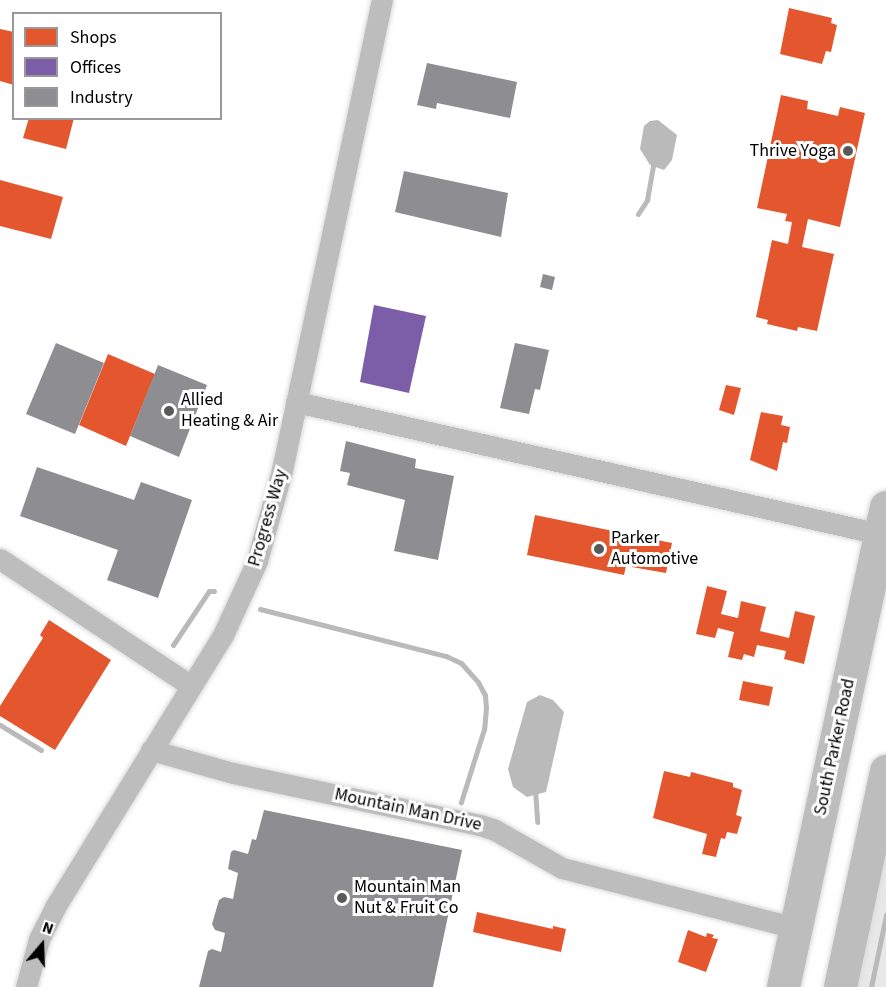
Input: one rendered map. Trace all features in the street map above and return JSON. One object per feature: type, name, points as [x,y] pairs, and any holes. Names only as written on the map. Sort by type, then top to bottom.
[{"type":"highway","name":"South Parker Road","points":[[783,987],[883,520]]},
{"type":"highway","points":[[840,987],[886,771]]},
{"type":"street","name":"Progress Way","points":[[26,987],[39,939],[55,907],[232,617],[257,561],[296,402],[382,0]]},
{"type":"street","points":[[296,402],[883,520]]},
{"type":"street","points":[[0,559],[191,686]]},
{"type":"street","name":"Mountain Man Drive","points":[[151,750],[233,773],[480,825],[495,830],[562,868],[796,927]]},
{"type":"shaded area","points":[[658,120],[677,135],[672,160],[664,170],[650,165],[640,149],[644,126],[650,121]]},
{"type":"shaded area","points":[[540,695],[553,700],[564,712],[546,792],[527,797],[513,787],[508,769],[527,702]]},
{"type":"shaded area","points":[[886,855],[886,987],[857,987],[866,947]]},
{"type":"building: Shops","points":[[789,8],[832,18],[831,23],[837,25],[831,52],[826,51],[822,64],[780,54]]},
{"type":"building: Shops","points":[[0,29],[12,32],[12,84],[0,81]]},
{"type":"building: Shops","points":[[781,95],[808,101],[807,109],[838,116],[840,107],[865,113],[840,227],[808,219],[802,247],[834,254],[817,331],[798,327],[797,331],[767,324],[768,320],[756,317],[772,240],[788,244],[792,222],[785,221],[787,214],[757,208]]},
{"type":"building: Shops","points":[[28,120],[73,120],[66,149],[23,138]]},
{"type":"building: Shops","points":[[0,180],[63,197],[51,239],[0,226]]},
{"type":"building: Shops","points":[[108,354],[155,374],[126,446],[79,425]]},
{"type":"building: Shops","points":[[726,385],[741,388],[734,415],[719,410]]},
{"type":"building: Shops","points":[[761,412],[783,416],[781,425],[790,427],[787,443],[783,442],[777,471],[750,460]]},
{"type":"building: Shops","name":"Parker Automotive","points":[[535,515],[672,543],[666,573],[626,566],[624,575],[527,555]]},
{"type":"building: Shops","points":[[707,586],[727,591],[721,614],[738,618],[741,601],[766,607],[760,631],[789,638],[795,611],[815,616],[804,664],[784,659],[786,651],[757,645],[754,657],[744,654],[742,660],[728,657],[734,632],[718,628],[715,638],[696,634]]},
{"type":"building: Shops","points":[[49,620],[111,660],[55,750],[0,716],[0,706],[43,638],[40,635]]},
{"type":"building: Shops","points":[[743,681],[773,687],[769,706],[739,700]]},
{"type":"building: Shops","points":[[664,771],[690,777],[691,772],[733,783],[733,787],[742,790],[736,815],[742,817],[737,834],[727,832],[725,839],[721,838],[716,857],[702,854],[707,834],[653,818]]},
{"type":"building: Shops","points":[[477,912],[553,929],[553,926],[566,929],[561,952],[473,932]]},
{"type":"building: Shops","points":[[688,930],[706,937],[707,933],[714,935],[712,938],[718,939],[706,972],[678,962]]},
{"type":"building: Offices","points":[[374,305],[426,316],[409,393],[360,382]]},
{"type":"building: Industry","points":[[427,63],[517,82],[510,118],[437,103],[436,109],[417,105]]},
{"type":"building: Industry","points":[[404,171],[508,193],[501,237],[395,212]]},
{"type":"building: Industry","points":[[543,274],[555,277],[552,290],[540,287]]},
{"type":"building: Industry","points":[[56,343],[104,363],[75,434],[26,414]]},
{"type":"building: Industry","points":[[515,343],[549,350],[540,390],[535,389],[529,414],[500,408]]},
{"type":"building: Industry","name":"Allied Heating & Air","points":[[158,365],[207,385],[179,457],[130,436]]},
{"type":"building: Industry","points":[[346,441],[416,459],[415,468],[454,476],[438,560],[394,551],[405,500],[347,485],[350,473],[340,471]]},
{"type":"building: Industry","points":[[37,467],[134,500],[141,482],[192,500],[158,598],[107,580],[118,550],[20,516]]},
{"type":"building: Industry","name":"Mountain Man Nut & Fruit Co","points":[[264,810],[462,850],[433,987],[199,987],[208,951],[212,949],[221,952],[225,933],[215,930],[212,924],[219,900],[224,897],[233,899],[238,873],[228,869],[231,852],[234,850],[248,854],[252,839],[256,840]]},
{"type":"waterway","points":[[638,214],[647,200],[654,162]]},
{"type":"waterway","points":[[173,645],[209,591],[214,591]]},
{"type":"waterway","points":[[260,609],[446,656],[461,663],[478,682],[485,695],[486,708],[484,729],[461,802]]},
{"type":"waterway","points":[[0,725],[41,750]]},
{"type":"waterway","points":[[535,790],[537,822]]},
{"type":"waterway","points":[[871,987],[886,915]]},
{"type":"place","name":"Thrive Yoga","points":[[848,151]]},
{"type":"place","name":"Allied Heating & Air","points":[[169,411]]},
{"type":"place","name":"Parker Automotive","points":[[599,549]]},
{"type":"place","name":"Mountain Man Nut & Fruit Co","points":[[342,898]]}]
